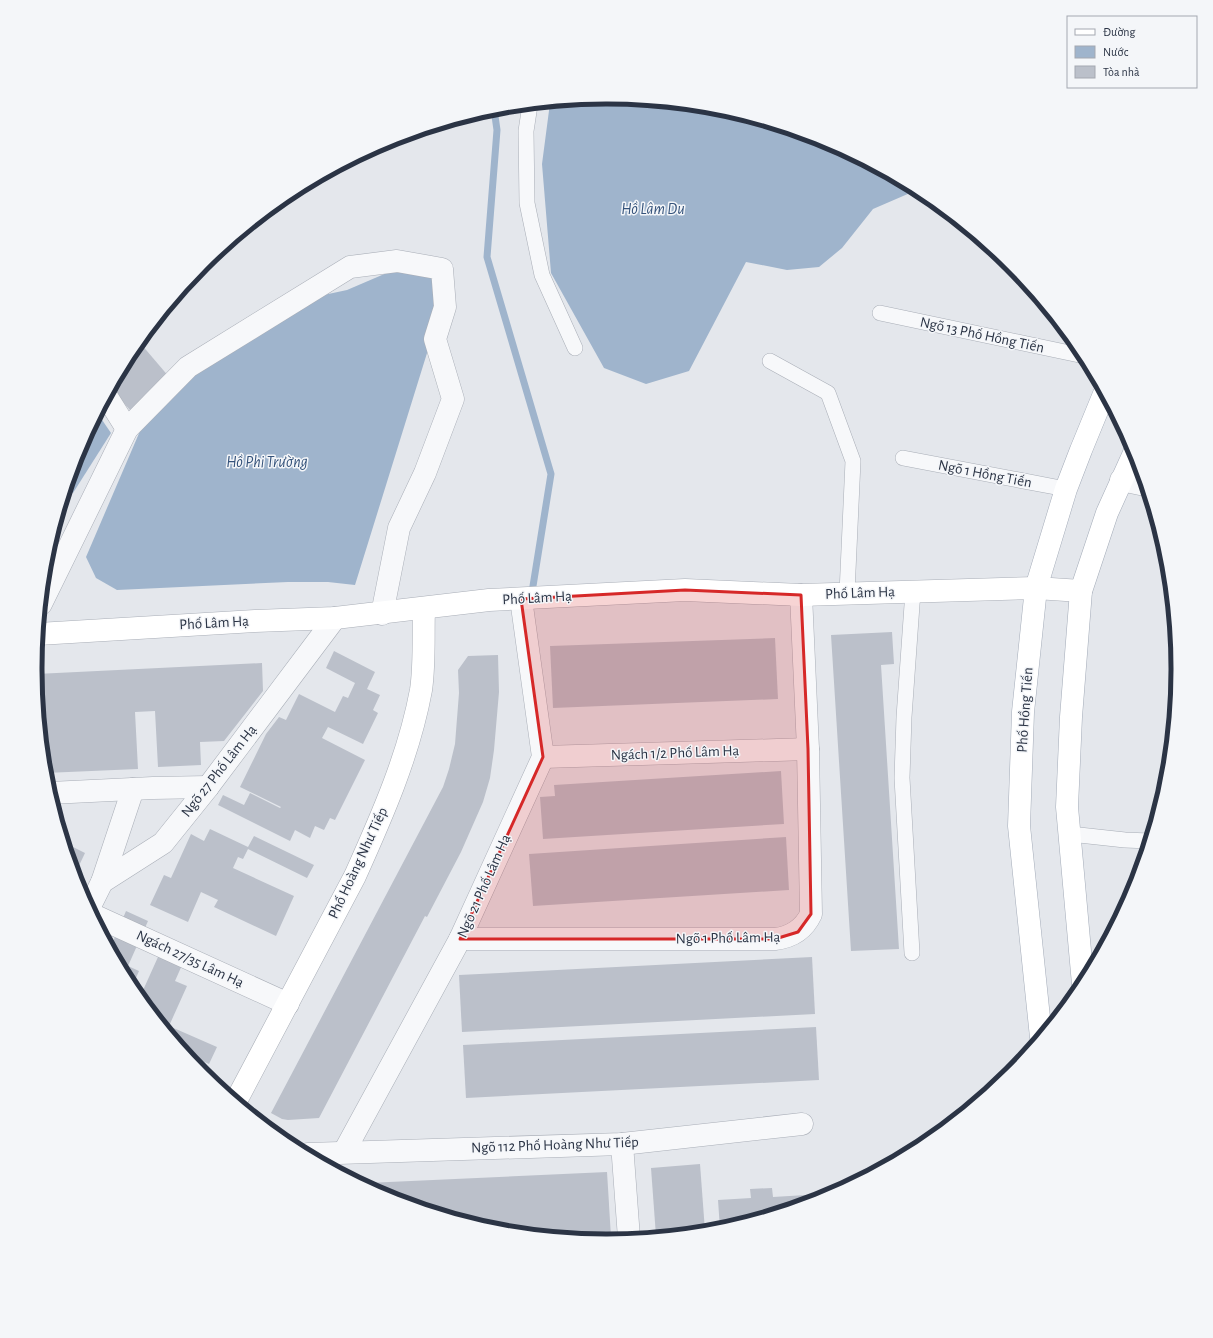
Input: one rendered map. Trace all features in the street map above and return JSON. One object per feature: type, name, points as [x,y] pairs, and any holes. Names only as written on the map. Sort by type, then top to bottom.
[{"type":"street","points":[[48,590],[127,430],[188,367],[350,268],[397,261],[442,268],[445,307],[435,338],[453,399],[425,472],[399,528],[382,614]]},
{"type":"street","name":"Phố Hồng Tiến","points":[[1039,1031],[1019,826],[1023,712],[1036,588],[1066,489],[1102,399]]},
{"type":"street","points":[[110,402],[127,430]]},
{"type":"street","points":[[1082,973],[1067,799],[1071,717],[1081,591],[1107,513],[1131,460]]},
{"type":"street","points":[[1121,480],[1139,484]]},
{"type":"street","name":"Phố Lâm Hạ","points":[[43,634],[255,621],[335,618],[382,614],[489,600],[685,590],[801,595],[1036,588],[1081,591]]},
{"type":"street","name":"Ngõ 1 Phố Lâm Hạ","points":[[460,939],[775,939],[798,932],[811,914],[808,749],[801,595]]},
{"type":"street","points":[[521,599],[543,757]]},
{"type":"street","name":"Phố Hoàng Như Tiếp","points":[[238,1097],[355,876],[372,838],[404,755],[421,689],[424,608]]},
{"type":"street","name":"Ngõ 27 Phố Lâm Hạ","points":[[102,882],[163,843],[208,787],[335,618]]},
{"type":"street","name":"Ngách 1/2 Phố Lâm Hạ","points":[[543,757],[808,749]]},
{"type":"street","name":"Ngõ 21 Phố Lâm Hạ","points":[[344,1152],[460,939],[543,757]]},
{"type":"street","points":[[56,793],[208,787]]},
{"type":"street","points":[[92,901],[102,882],[133,789]]},
{"type":"street","name":"Ngách 27/35 Lâm Hạ","points":[[99,917],[288,1004]]},
{"type":"street","name":"Ngõ 112 Phố Hoàng Như Tiếp","points":[[317,1153],[622,1144],[802,1124]]},
{"type":"street","points":[[622,1144],[629,1233]]},
{"type":"lane","points":[[529,110],[526,131],[526,203],[542,275],[575,348]]},
{"type":"lane","name":"Ngõ 13 Phố Hồng Tiến","points":[[880,313],[1075,354]]},
{"type":"lane","points":[[770,361],[828,393],[853,461],[847,593]]},
{"type":"lane","name":"Ngõ 1 Hồng Tiến","points":[[903,458],[1066,489]]},
{"type":"lane","points":[[912,953],[902,778],[904,717],[913,591]]},
{"type":"lane","points":[[1070,834],[1144,841]]},
{"type":"highlighted area","points":[[685,590],[801,595],[808,749],[811,914],[798,932],[775,939],[460,939],[543,757],[521,599]]},
{"type":"water","name":"Hồ Lâm Du","points":[[606,104],[643,106],[680,109],[717,115],[788,134],[823,147],[856,163],[889,180],[910,193],[873,209],[842,248],[819,267],[787,270],[746,262],[689,371],[646,384],[604,368],[551,273],[542,164],[549,108]]},
{"type":"water","name":"Hồ Phi Trường","points":[[396,269],[433,273],[441,308],[355,585],[328,582],[288,582],[117,590],[96,578],[86,557],[149,410],[180,376],[319,296],[347,290]]},
{"type":"water","points":[[101,418],[111,433],[73,493],[71,492],[72,488]]},
{"type":"building","points":[[143,347],[170,378],[131,411],[115,393]]},
{"type":"building","points":[[892,632],[894,664],[881,665],[899,949],[851,951],[831,635]]},
{"type":"building","points":[[775,638],[778,699],[553,708],[550,646]]},
{"type":"building","points":[[334,651],[375,672],[367,689],[380,695],[373,710],[378,713],[363,744],[328,727],[322,738],[365,760],[335,820],[330,818],[324,830],[315,826],[310,838],[295,830],[290,841],[218,805],[223,795],[244,805],[250,793],[280,808],[281,807],[240,787],[266,734],[279,717],[286,720],[299,694],[335,712],[343,696],[348,698],[355,683],[326,668]]},
{"type":"building","points":[[498,655],[499,692],[490,778],[483,802],[461,852],[427,917],[425,916],[319,1118],[282,1119],[271,1113],[443,787],[455,744],[459,693],[458,670],[468,656]]},
{"type":"building","points":[[262,663],[263,691],[224,741],[200,742],[201,765],[158,767],[155,711],[135,712],[138,769],[52,773],[43,706],[42,674]]},
{"type":"building","points":[[781,771],[784,824],[543,839],[540,797],[555,796],[554,785]]},
{"type":"building","points":[[210,829],[248,847],[254,836],[314,865],[307,878],[248,849],[243,859],[238,857],[233,868],[294,896],[276,936],[214,907],[218,900],[201,892],[188,922],[150,905],[164,875],[171,878],[191,834],[204,841]]},
{"type":"building","points":[[786,837],[789,890],[533,906],[529,854]]},
{"type":"building","points":[[71,846],[85,853],[78,867]]},
{"type":"building","points":[[126,911],[148,921],[128,966],[139,971],[135,980],[118,951],[113,942]]},
{"type":"building","points":[[167,937],[190,947],[175,981],[187,986],[169,1025],[143,991]]},
{"type":"building","points":[[812,957],[815,1014],[462,1032],[459,975]]},
{"type":"building","points":[[170,1026],[217,1047],[209,1064],[199,1060]]},
{"type":"building","points":[[816,1027],[819,1080],[466,1098],[463,1045]]},
{"type":"building","points":[[700,1164],[705,1225],[656,1231],[651,1168]]},
{"type":"building","points":[[607,1172],[611,1234],[533,1229],[496,1223],[425,1204],[390,1191],[373,1183]]},
{"type":"building","points":[[772,1188],[773,1197],[806,1195],[806,1197],[788,1204],[720,1222],[718,1200],[751,1198],[750,1189]]},
{"type":"waterway","points":[[495,115],[497,130],[487,257],[551,474],[533,586]]}]
